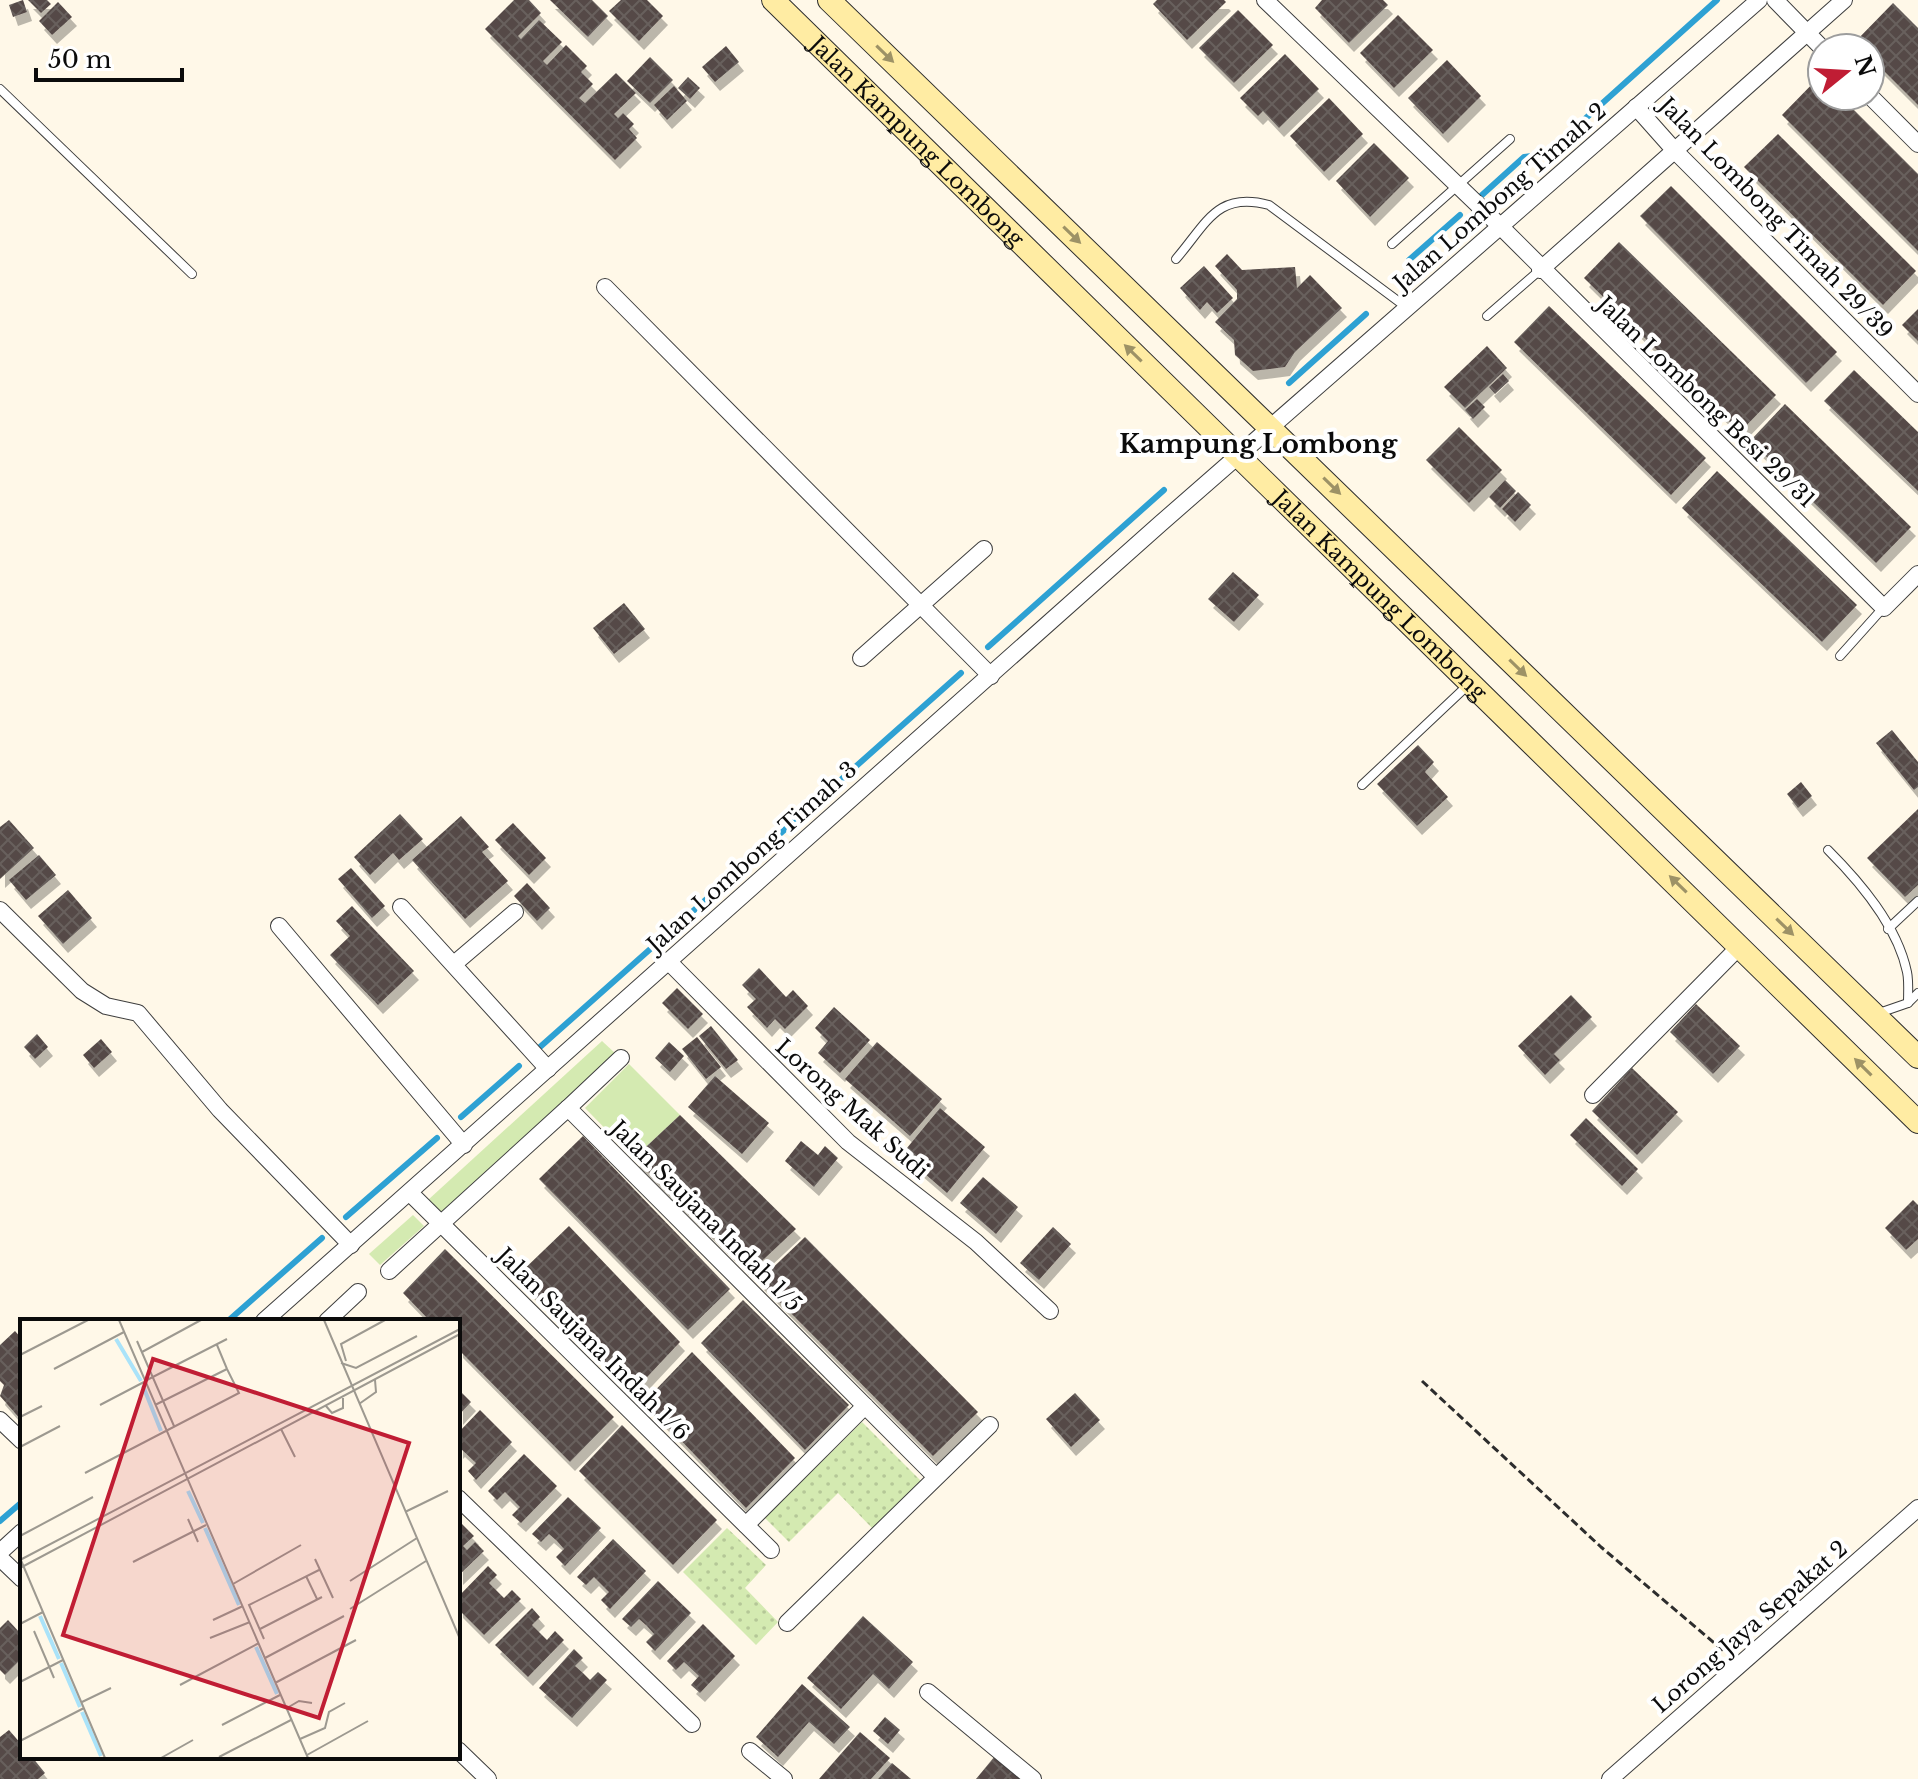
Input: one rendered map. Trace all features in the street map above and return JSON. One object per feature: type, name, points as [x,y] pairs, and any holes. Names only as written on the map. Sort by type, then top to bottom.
[{"type":"street","name":"Jalan Kampung Lombong","points":[[773,0],[1918,1122]]},
{"type":"street","name":"Jalan Kampung Lombong","points":[[829,0],[1918,1057]]},
{"type":"street","name":"Jalan Lombong Besi 29/31","points":[[1265,0],[1500,226],[1540,270],[1884,608]]},
{"type":"street","name":"Jalan Lombong Timah 2","points":[[1271,427],[1759,0]]},
{"type":"street","points":[[1775,0],[1806,32]]},
{"type":"street","points":[[1808,32],[1844,0]]},
{"type":"street","points":[[1540,270],[1806,34]]},
{"type":"street","name":"Jalan Lombong Timah 29/39","points":[[1636,107],[1676,152],[1918,394]]},
{"type":"street","points":[[1886,112],[1918,144]]},
{"type":"street","points":[[605,287],[991,676]]},
{"type":"street","name":"Jalan Lombong Timah 3","points":[[269,1319],[1271,427]]},
{"type":"street","points":[[861,658],[984,549]]},
{"type":"street","points":[[1884,608],[1918,574]]},
{"type":"street","points":[[401,907],[548,1069]]},
{"type":"street","points":[[0,910],[82,991],[106,1006],[138,1013],[220,1110],[351,1245]]},
{"type":"street","points":[[454,964],[515,912]]},
{"type":"street","points":[[279,926],[464,1145]]},
{"type":"street","points":[[1593,1095],[1740,946]]},
{"type":"street","name":"Lorong Mak Sudi","points":[[668,961],[848,1142],[976,1242],[1050,1311]]},
{"type":"street","points":[[389,1271],[621,1058]]},
{"type":"street","name":"Jalan Saujana Indah 1/5","points":[[568,1108],[935,1476]]},
{"type":"street","name":"Jalan Saujana Indah 1/6","points":[[410,1193],[771,1550]]},
{"type":"street","points":[[329,1319],[358,1292]]},
{"type":"street","points":[[746,1525],[865,1406]]},
{"type":"street","points":[[0,1420],[20,1439]]},
{"type":"street","points":[[787,1623],[990,1425]]},
{"type":"street","points":[[460,1500],[692,1724]]},
{"type":"street","name":"Lorong Jaya Sepakat 2","points":[[1610,1779],[1918,1508]]},
{"type":"street","points":[[20,1534],[0,1555],[20,1577]]},
{"type":"street","points":[[928,1692],[1033,1779]]},
{"type":"street","points":[[750,1751],[784,1779]]},
{"type":"street","points":[[460,1752],[488,1779]]},
{"type":"lane","points":[[0,89],[192,274]]},
{"type":"lane","points":[[1392,244],[1455,184],[1510,139]]},
{"type":"lane","points":[[1176,259],[1225,203],[1245,199],[1269,205],[1407,308]]},
{"type":"lane","points":[[1487,316],[1540,270]]},
{"type":"lane","points":[[1840,656],[1884,608]]},
{"type":"lane","points":[[1362,785],[1471,682]]},
{"type":"lane","points":[[1828,850],[1856,879],[1888,929],[1907,972],[1908,1003]]},
{"type":"lane","points":[[1888,929],[1918,901]]},
{"type":"lane","points":[[1875,1015],[1908,1003],[1918,993]]},
{"type":"path","points":[[1422,1381],[1601,1547],[1740,1665]]},
{"type":"green space","points":[[602,1041],[616,1054],[440,1213],[428,1200]]},
{"type":"green space","points":[[629,1064],[680,1115],[634,1158],[585,1108]]},
{"type":"green space","points":[[413,1215],[424,1226],[380,1265],[369,1254]]},
{"type":"green space","points":[[862,1422],[921,1481],[873,1529],[838,1493],[789,1542],[765,1518]]},
{"type":"green space","points":[[727,1528],[766,1565],[745,1588],[778,1622],[756,1645],[683,1572]]},
{"type":"building","points":[[23,0],[27,12],[13,17],[9,5]]},
{"type":"building","points":[[28,0],[47,0],[51,4],[41,13]]},
{"type":"building","points":[[514,0],[529,0],[541,13],[518,36],[521,39],[539,20],[562,42],[543,61],[547,65],[566,45],[587,66],[581,72],[593,84],[579,98],[585,103],[616,73],[636,93],[614,114],[618,118],[623,113],[634,124],[629,129],[637,138],[615,160],[485,29]]},
{"type":"building","points":[[550,0],[592,0],[608,16],[588,37]]},
{"type":"building","points":[[621,0],[647,0],[663,16],[639,41],[609,11]]},
{"type":"building","points":[[1157,0],[1226,2],[1187,40],[1153,4]]},
{"type":"building","points":[[1322,0],[1383,0],[1388,5],[1349,43],[1315,8]]},
{"type":"building","points":[[58,2],[72,17],[52,35],[39,21]]},
{"type":"building","points":[[1893,3],[1918,28],[1918,105],[1886,73],[1886,32],[1865,32]]},
{"type":"building","points":[[1238,10],[1273,45],[1234,83],[1199,48]]},
{"type":"building","points":[[1398,15],[1433,50],[1394,88],[1360,53]]},
{"type":"building","points":[[726,46],[739,62],[715,82],[702,67]]},
{"type":"building","points":[[1285,54],[1319,89],[1279,128],[1263,111],[1258,116],[1240,98]]},
{"type":"building","points":[[650,57],[673,80],[650,103],[627,81]]},
{"type":"building","points":[[1447,60],[1481,96],[1443,134],[1408,98]]},
{"type":"building","points":[[688,77],[700,88],[690,99],[678,88]]},
{"type":"building","points":[[674,86],[687,101],[667,120],[654,105]]},
{"type":"building","points":[[1806,90],[1806,112],[1856,112],[1918,174],[1918,251],[1782,115]]},
{"type":"building","points":[[1329,98],[1363,134],[1324,172],[1290,136]]},
{"type":"building","points":[[1778,134],[1916,271],[1883,305],[1744,167]]},
{"type":"building","points":[[1374,143],[1409,178],[1370,217],[1336,181]]},
{"type":"building","points":[[1671,186],[1837,352],[1806,383],[1640,216]]},
{"type":"building","points":[[1619,242],[1776,395],[1740,432],[1584,278]]},
{"type":"building","points":[[1227,254],[1242,270],[1295,267],[1297,288],[1310,275],[1342,308],[1295,352],[1285,367],[1253,371],[1235,355],[1234,340],[1215,322],[1237,299],[1237,290],[1215,266]]},
{"type":"building","points":[[1204,266],[1233,298],[1217,313],[1207,302],[1200,310],[1180,288]]},
{"type":"building","points":[[1549,306],[1706,458],[1671,495],[1514,342]]},
{"type":"building","points":[[1918,309],[1918,341],[1902,325]]},
{"type":"building","points":[[1487,346],[1507,368],[1465,408],[1444,387]]},
{"type":"building","points":[[1854,370],[1918,432],[1918,491],[1824,401]]},
{"type":"building","points":[[1503,374],[1509,381],[1495,394],[1489,387]]},
{"type":"building","points":[[1477,399],[1485,407],[1473,419],[1465,410]]},
{"type":"building","points":[[1785,404],[1911,527],[1876,563],[1750,441]]},
{"type":"building","points":[[1459,427],[1502,470],[1469,503],[1426,460]]},
{"type":"building","points":[[1717,471],[1857,605],[1822,642],[1682,508]]},
{"type":"building","points":[[1505,480],[1516,491],[1500,508],[1489,497]]},
{"type":"building","points":[[1518,492],[1531,505],[1515,522],[1502,509]]},
{"type":"building","points":[[1233,572],[1259,595],[1234,622],[1208,599]]},
{"type":"building","points":[[624,603],[645,629],[614,654],[593,628]]},
{"type":"building","points":[[1892,730],[1918,762],[1918,787],[1914,790],[1876,743]]},
{"type":"building","points":[[1418,745],[1434,762],[1425,772],[1448,797],[1417,826],[1377,784]]},
{"type":"building","points":[[1801,782],[1812,796],[1798,808],[1787,794]]},
{"type":"building","points":[[1918,809],[1918,885],[1905,897],[1867,858]]},
{"type":"building","points":[[400,814],[423,839],[399,860],[393,853],[370,875],[354,857]]},
{"type":"building","points":[[461,816],[489,847],[482,852],[508,881],[465,919],[412,860]]},
{"type":"building","points":[[9,820],[34,848],[0,879],[0,827]]},
{"type":"building","points":[[513,823],[546,858],[529,875],[495,840]]},
{"type":"building","points":[[39,855],[56,875],[26,900],[9,880]]},
{"type":"building","points":[[351,868],[385,906],[372,918],[338,879]]},
{"type":"building","points":[[527,883],[550,908],[537,921],[514,896]]},
{"type":"building","points":[[68,890],[92,918],[63,944],[38,916]]},
{"type":"building","points":[[352,906],[414,971],[378,1005],[330,955],[350,936],[336,921]]},
{"type":"building","points":[[759,968],[786,997],[793,990],[808,1006],[785,1029],[775,1019],[767,1028],[747,1007],[756,999],[742,985]]},
{"type":"building","points":[[677,988],[703,1014],[688,1029],[662,1003]]},
{"type":"building","points":[[1571,995],[1592,1017],[1554,1054],[1560,1060],[1545,1075],[1518,1046]]},
{"type":"building","points":[[1696,1004],[1740,1046],[1713,1074],[1670,1032]]},
{"type":"building","points":[[834,1007],[870,1040],[840,1073],[818,1053],[828,1041],[815,1028]]},
{"type":"building","points":[[711,1026],[738,1060],[726,1069],[699,1036]]},
{"type":"building","points":[[37,1034],[48,1047],[35,1059],[24,1047]]},
{"type":"building","points":[[697,1037],[721,1067],[706,1079],[682,1049]]},
{"type":"building","points":[[101,1039],[112,1052],[94,1068],[83,1055]]},
{"type":"building","points":[[669,1042],[684,1056],[670,1072],[655,1058]]},
{"type":"building","points":[[877,1042],[942,1099],[910,1136],[845,1079]]},
{"type":"building","points":[[1632,1068],[1678,1112],[1637,1155],[1592,1111]]},
{"type":"building","points":[[715,1076],[769,1123],[742,1154],[688,1107]]},
{"type":"building","points":[[940,1108],[985,1147],[947,1193],[902,1154]]},
{"type":"building","points":[[680,1115],[796,1229],[750,1272],[634,1158]]},
{"type":"building","points":[[1586,1118],[1638,1169],[1622,1186],[1570,1135]]},
{"type":"building","points":[[583,1136],[730,1289],[688,1330],[539,1179]]},
{"type":"building","points":[[801,1141],[818,1155],[825,1146],[838,1158],[814,1187],[785,1161]]},
{"type":"building","points":[[983,1177],[1018,1207],[996,1234],[960,1203]]},
{"type":"building","points":[[1913,1200],[1918,1205],[1918,1239],[1906,1250],[1885,1228]]},
{"type":"building","points":[[569,1226],[680,1342],[633,1392],[516,1277]]},
{"type":"building","points":[[1053,1227],[1071,1244],[1039,1280],[1020,1263]]},
{"type":"building","points":[[805,1237],[978,1412],[933,1456],[759,1281]]},
{"type":"building","points":[[445,1249],[614,1417],[570,1462],[460,1351],[460,1319],[428,1319],[403,1293]]},
{"type":"building","points":[[743,1300],[849,1405],[805,1450],[701,1343]]},
{"type":"building","points":[[15,1331],[20,1337],[20,1419],[0,1396],[4,1385],[0,1381],[0,1345]]},
{"type":"building","points":[[692,1352],[795,1458],[746,1508],[644,1402]]},
{"type":"building","points":[[460,1391],[471,1402],[460,1414]]},
{"type":"building","points":[[1075,1393],[1100,1420],[1071,1447],[1046,1419]]},
{"type":"building","points":[[480,1410],[512,1442],[476,1480],[468,1471],[476,1463],[460,1448],[460,1431]]},
{"type":"building","points":[[622,1425],[717,1520],[673,1565],[579,1471]]},
{"type":"building","points":[[524,1454],[557,1486],[521,1523],[512,1515],[520,1507],[505,1492],[497,1500],[488,1491]]},
{"type":"building","points":[[568,1497],[601,1528],[565,1566],[556,1557],[564,1549],[557,1541],[549,1534],[541,1542],[532,1534]]},
{"type":"building","points":[[460,1524],[474,1536],[463,1546],[467,1550],[475,1542],[484,1551],[460,1574]]},
{"type":"building","points":[[613,1539],[646,1571],[610,1609],[601,1600],[609,1592],[594,1577],[586,1585],[577,1577]]},
{"type":"building","points":[[488,1566],[497,1575],[489,1583],[504,1598],[512,1590],[521,1599],[484,1635],[460,1611],[460,1595]]},
{"type":"building","points":[[658,1581],[691,1613],[655,1651],[646,1642],[654,1634],[647,1626],[639,1619],[631,1627],[622,1619]]},
{"type":"building","points":[[532,1608],[540,1617],[532,1625],[547,1640],[555,1631],[564,1640],[528,1677],[495,1645]]},
{"type":"building","points":[[863,1616],[913,1662],[889,1689],[873,1674],[841,1709],[807,1678]]},
{"type":"building","points":[[8,1620],[20,1633],[20,1660],[5,1675],[0,1670],[0,1628]]},
{"type":"building","points":[[703,1624],[735,1656],[700,1693],[691,1685],[699,1676],[684,1662],[676,1670],[667,1661]]},
{"type":"building","points":[[574,1649],[583,1658],[575,1666],[590,1680],[598,1672],[607,1680],[572,1718],[539,1688]]},
{"type":"building","points":[[802,1684],[850,1727],[834,1744],[809,1722],[778,1757],[756,1737]]},
{"type":"building","points":[[885,1717],[900,1730],[888,1744],[873,1731]]},
{"type":"building","points":[[9,1730],[20,1743],[20,1759],[34,1759],[45,1773],[38,1779],[0,1779],[0,1737]]},
{"type":"building","points":[[860,1732],[890,1758],[871,1779],[819,1779]]},
{"type":"building","points":[[995,1756],[1021,1779],[976,1779]]},
{"type":"building","points":[[892,1763],[911,1779],[878,1779]]},
{"type":"waterway","points":[[1482,195],[1524,157],[1546,154],[1717,0]]},
{"type":"waterway","points":[[1401,286],[1410,279],[1409,260],[1460,215]]},
{"type":"waterway","points":[[1289,383],[1366,314]]},
{"type":"waterway","points":[[988,647],[1164,490]]},
{"type":"waterway","points":[[540,1047],[961,673]]},
{"type":"waterway","points":[[461,1117],[519,1066]]},
{"type":"waterway","points":[[346,1217],[437,1138]]},
{"type":"waterway","points":[[230,1319],[322,1238]]},
{"type":"waterway","points":[[0,1521],[20,1504]]},
{"type":"district","name":"Kampung Lombong","points":[[1258,444]]}]
